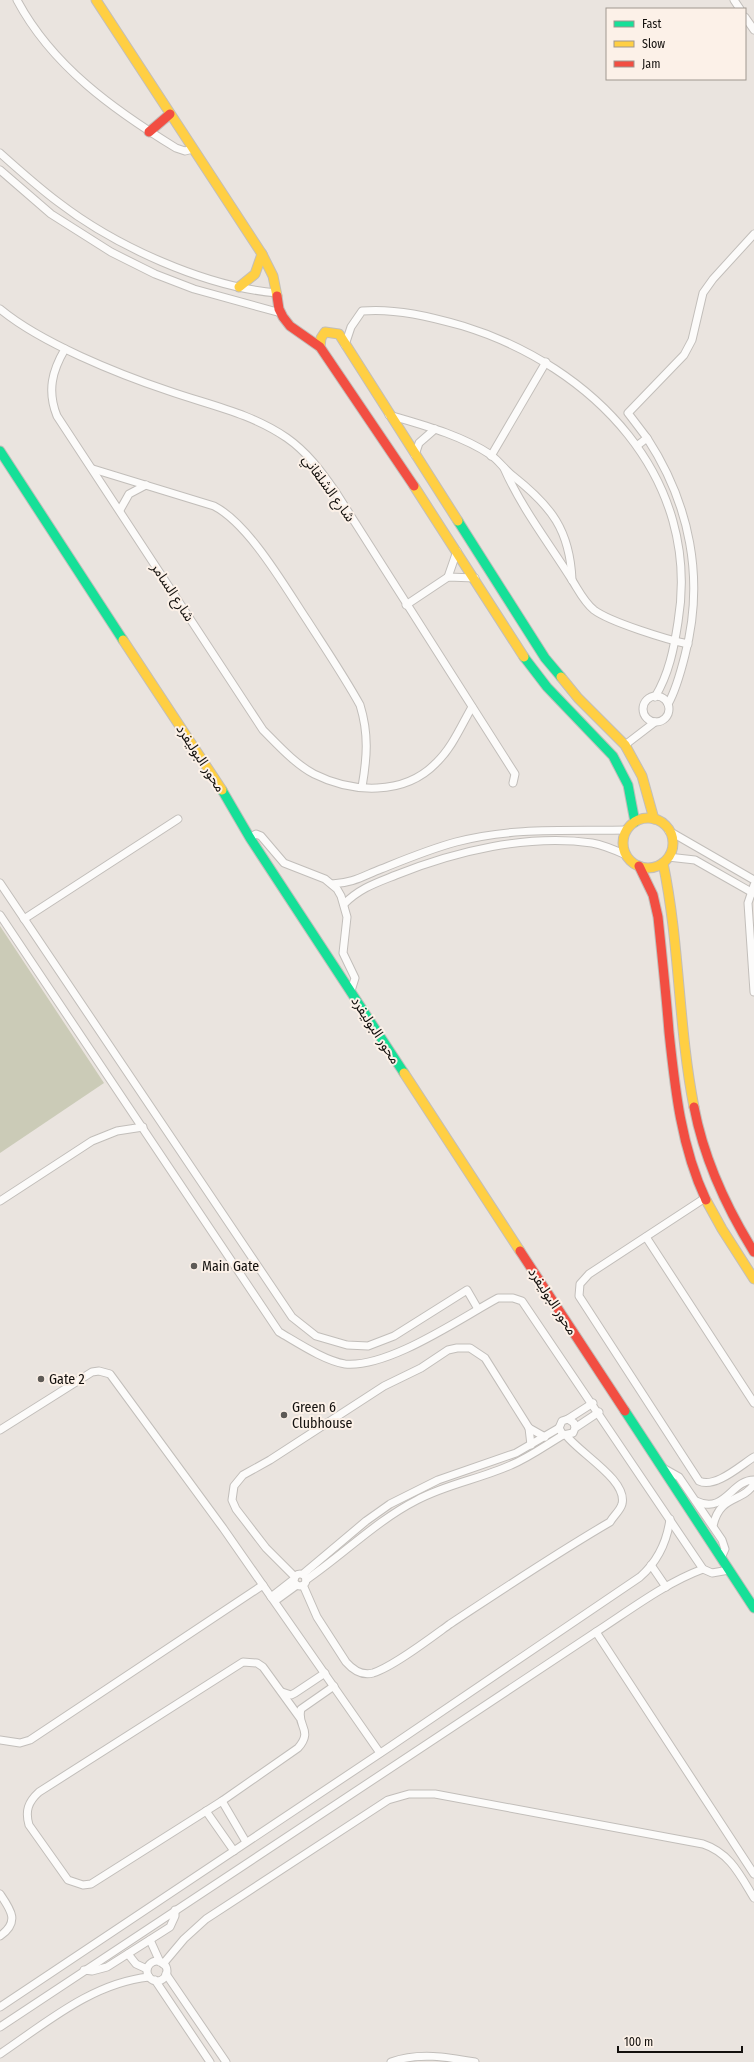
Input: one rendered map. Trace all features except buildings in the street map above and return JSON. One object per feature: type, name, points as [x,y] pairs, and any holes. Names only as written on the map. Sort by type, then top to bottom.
[{"type":"street","points":[[17,0],[32,26],[64,63],[116,109],[149,132],[176,148],[185,151],[193,149]]},
{"type":"street","points":[[96,0],[262,254],[273,276],[280,313],[290,326],[320,347],[475,578],[532,669],[547,687],[613,756],[628,785],[635,822]]},
{"type":"street","points":[[746,18],[754,30]]},
{"type":"street","points":[[149,132],[170,114]]},
{"type":"street","points":[[0,153],[58,203],[115,239],[173,265],[239,287],[277,293]]},
{"type":"street","points":[[8,178],[17,168]]},
{"type":"street","points":[[0,170],[51,214],[110,252],[155,274],[194,289],[280,313]]},
{"type":"street","points":[[625,745],[655,722],[666,718],[668,713],[668,704],[680,674],[688,644],[694,596],[692,553],[688,531],[675,490],[666,470],[647,438],[628,413],[684,355],[692,340],[703,293],[713,279],[754,234]]},
{"type":"street","points":[[239,287],[249,280],[257,271],[262,254]]},
{"type":"street","name":"شارع الشلقاني","points":[[0,309],[23,325],[66,348],[150,384],[245,415],[288,438],[315,463],[321,471],[515,774],[513,783]]},
{"type":"street","points":[[345,345],[351,326],[362,311],[395,311],[445,321],[478,331],[546,362],[599,403],[638,446],[654,476],[670,514],[680,552],[680,608],[675,642],[664,681],[655,697]]},
{"type":"street","points":[[320,347],[321,338],[325,332],[339,334],[388,414],[545,658],[578,698],[625,745],[642,776],[654,819]]},
{"type":"street","name":"شارع السامر","points":[[66,348],[53,374],[52,400],[57,416],[263,730],[281,749],[313,773],[342,784],[362,787]]},
{"type":"street","points":[[491,456],[546,362]]},
{"type":"street","points":[[388,414],[435,429],[467,442],[491,456],[533,492],[555,517],[568,545],[572,580]]},
{"type":"street","points":[[415,456],[419,443],[435,429]]},
{"type":"street","points":[[638,446],[647,438]]},
{"type":"street","name":"محور البوليفرد","points":[[0,451],[222,790],[250,838],[754,1608]]},
{"type":"street","points":[[504,468],[523,506],[584,599],[594,610],[604,616],[675,642],[688,644]]},
{"type":"street","points":[[93,469],[214,506],[234,519],[251,539],[289,593],[360,705],[365,721],[367,738],[367,753],[362,787],[395,786],[421,776],[447,751],[472,707]]},
{"type":"street","points":[[120,510],[129,494],[146,485]]},
{"type":"street","points":[[406,605],[448,576],[457,551]]},
{"type":"street","points":[[448,576],[475,578]]},
{"type":"street","points":[[655,722],[648,719],[644,713],[644,706],[648,700],[655,697],[662,698],[668,704]]},
{"type":"street","points":[[24,919],[178,819]]},
{"type":"street","points":[[754,880],[669,831],[663,823],[654,819],[641,819],[626,830],[623,843],[626,855],[631,862],[639,866],[651,868],[666,860],[695,860],[753,890],[748,910],[754,992]]},
{"type":"street","points":[[332,884],[353,882],[415,855],[478,837],[521,831],[626,830]]},
{"type":"street","points":[[669,831],[672,847],[666,860],[674,921],[687,1059],[695,1111],[709,1161],[731,1214],[754,1252]]},
{"type":"street","points":[[250,838],[256,834],[261,836],[284,863],[316,875],[332,884],[341,896],[347,917],[343,953],[356,980],[351,991]]},
{"type":"street","points":[[344,904],[354,894],[362,889],[419,866],[500,846],[547,842],[592,843],[608,847],[626,855]]},
{"type":"street","points":[[639,866],[653,895],[658,918],[679,1117],[686,1144],[705,1198],[719,1225],[754,1279]]},
{"type":"street","points":[[0,883],[292,1317],[316,1336],[347,1345],[368,1346],[394,1336],[467,1290],[478,1309]]},
{"type":"street","points":[[0,915],[279,1332],[323,1356],[345,1364],[374,1362],[397,1354],[478,1309],[503,1297],[522,1301],[593,1403],[703,1569],[712,1574],[729,1570]]},
{"type":"street","points":[[0,1200],[92,1141],[117,1131],[143,1127]]},
{"type":"street","points":[[705,1198],[584,1279],[580,1284],[579,1296],[699,1480],[708,1483],[718,1481],[754,1457]]},
{"type":"street","points":[[646,1237],[754,1403]]},
{"type":"street","points":[[531,1445],[529,1428],[485,1358],[474,1350],[457,1348],[448,1350],[421,1368],[384,1386],[270,1460],[243,1475],[236,1482],[232,1491],[232,1500],[236,1509],[266,1548],[300,1580],[317,1616],[346,1662],[352,1668],[362,1673],[377,1671],[402,1657],[539,1564],[610,1522],[620,1508],[622,1492],[612,1478],[576,1447],[569,1433],[559,1428]]},
{"type":"street","points":[[0,1430],[92,1372],[99,1370],[110,1374],[273,1599],[380,1753]]},
{"type":"street","points":[[300,1580],[366,1521],[410,1493],[438,1480],[507,1457],[545,1437],[559,1428],[562,1421],[568,1420],[593,1403]]},
{"type":"street","points":[[273,1599],[300,1580],[339,1557],[372,1528],[415,1501],[454,1484],[510,1465],[529,1456],[569,1433],[599,1412]]},
{"type":"street","points":[[568,1420],[572,1422],[569,1433]]},
{"type":"street","points":[[529,1428],[545,1437]]},
{"type":"street","points":[[507,1457],[510,1465]]},
{"type":"street","points":[[662,1468],[679,1477],[713,1526],[725,1545],[721,1558]]},
{"type":"street","points":[[713,1526],[717,1513],[738,1492],[744,1482],[754,1480]]},
{"type":"street","points":[[696,1501],[705,1504],[715,1504],[738,1492],[750,1489],[754,1484]]},
{"type":"street","points":[[410,1493],[415,1501]]},
{"type":"street","points":[[0,2007],[640,1577],[651,1565],[664,1544],[670,1519]]},
{"type":"street","points":[[651,1565],[666,1587]]},
{"type":"street","points":[[0,2027],[596,1632],[688,1574],[703,1569]]},
{"type":"street","points":[[0,1740],[20,1743],[30,1740],[263,1585]]},
{"type":"street","points":[[596,1632],[754,1874]]},
{"type":"street","points":[[250,1661],[263,1667],[300,1718],[306,1730],[306,1736],[298,1748],[222,1801],[98,1880],[83,1885],[68,1880],[30,1825],[27,1816],[30,1802],[39,1792],[236,1665],[250,1661]]},
{"type":"street","points":[[282,1692],[295,1694],[325,1673]]},
{"type":"street","points":[[308,1685],[317,1697]]},
{"type":"street","points":[[300,1718],[301,1709],[334,1686]]},
{"type":"street","points":[[162,1963],[184,1939],[206,1919],[388,1800],[409,1794],[435,1794],[703,1844],[716,1849],[727,1858],[754,1898]]},
{"type":"street","points":[[222,1801],[246,1842]]},
{"type":"street","points":[[206,1811],[234,1851]]},
{"type":"street","points":[[0,1894],[10,1909],[12,1921],[7,1931],[0,1936]]},
{"type":"street","points":[[84,1970],[92,1971],[107,1967],[170,1927],[175,1916],[175,1910]]},
{"type":"street","points":[[150,1940],[166,1969],[166,1974],[226,2062]]},
{"type":"street","points":[[128,1954],[136,1964],[150,1975],[210,2062]]},
{"type":"street","points":[[150,1975],[154,1962],[162,1963]]},
{"type":"street","points":[[0,2054],[95,1992],[117,1983],[150,1975],[161,1979],[166,1974]]},
{"type":"street","points":[[391,2062],[426,2055],[475,2062]]},
{"type":"green space","points":[[0,926],[104,1083],[0,1153]]},
{"type":"traffic: fast","points":[[0,451],[123,640]]},
{"type":"traffic: fast","points":[[458,521],[545,658],[561,677]]},
{"type":"traffic: fast","points":[[524,657],[547,687],[613,756],[628,785],[635,822]]},
{"type":"traffic: fast","points":[[222,790],[250,838],[404,1073]]},
{"type":"traffic: fast","points":[[625,1411],[754,1608]]},
{"type":"traffic: slow","points":[[96,0],[262,254],[273,276],[277,296]]},
{"type":"traffic: slow","points":[[239,287],[255,274],[262,254]]},
{"type":"traffic: slow","points":[[320,347],[321,338],[325,332],[339,334],[458,521]]},
{"type":"traffic: slow","points":[[414,486],[524,657]]},
{"type":"traffic: slow","points":[[123,640],[222,790]]},
{"type":"traffic: slow","points":[[561,677],[578,698],[625,745],[642,776],[654,819]]},
{"type":"traffic: slow","points":[[648,818],[658,820],[666,825],[671,833],[673,843],[671,853],[666,861],[658,866],[648,868],[638,866],[630,861],[625,853],[623,843],[625,833],[630,825],[638,820],[648,818]]},
{"type":"traffic: slow","points":[[663,863],[673,924],[685,1046],[694,1107]]},
{"type":"traffic: slow","points":[[404,1073],[520,1251]]},
{"type":"traffic: slow","points":[[706,1200],[722,1229],[754,1279]]},
{"type":"traffic: jam","points":[[149,132],[170,114]]},
{"type":"traffic: jam","points":[[277,296],[279,309],[283,317],[290,326],[320,347],[414,486]]},
{"type":"traffic: jam","points":[[639,866],[653,895],[658,917],[671,1053],[680,1118],[697,1180],[706,1200]]},
{"type":"traffic: jam","points":[[694,1107],[698,1126],[717,1182],[734,1218],[754,1252]]},
{"type":"traffic: jam","points":[[520,1251],[625,1411]]},
{"type":"place","name":"Main Gate","points":[[194,1266]]},
{"type":"place","name":"Gate 2","points":[[41,1379]]},
{"type":"place","name":"Green 6 Clubhouse","points":[[284,1415]]}]
